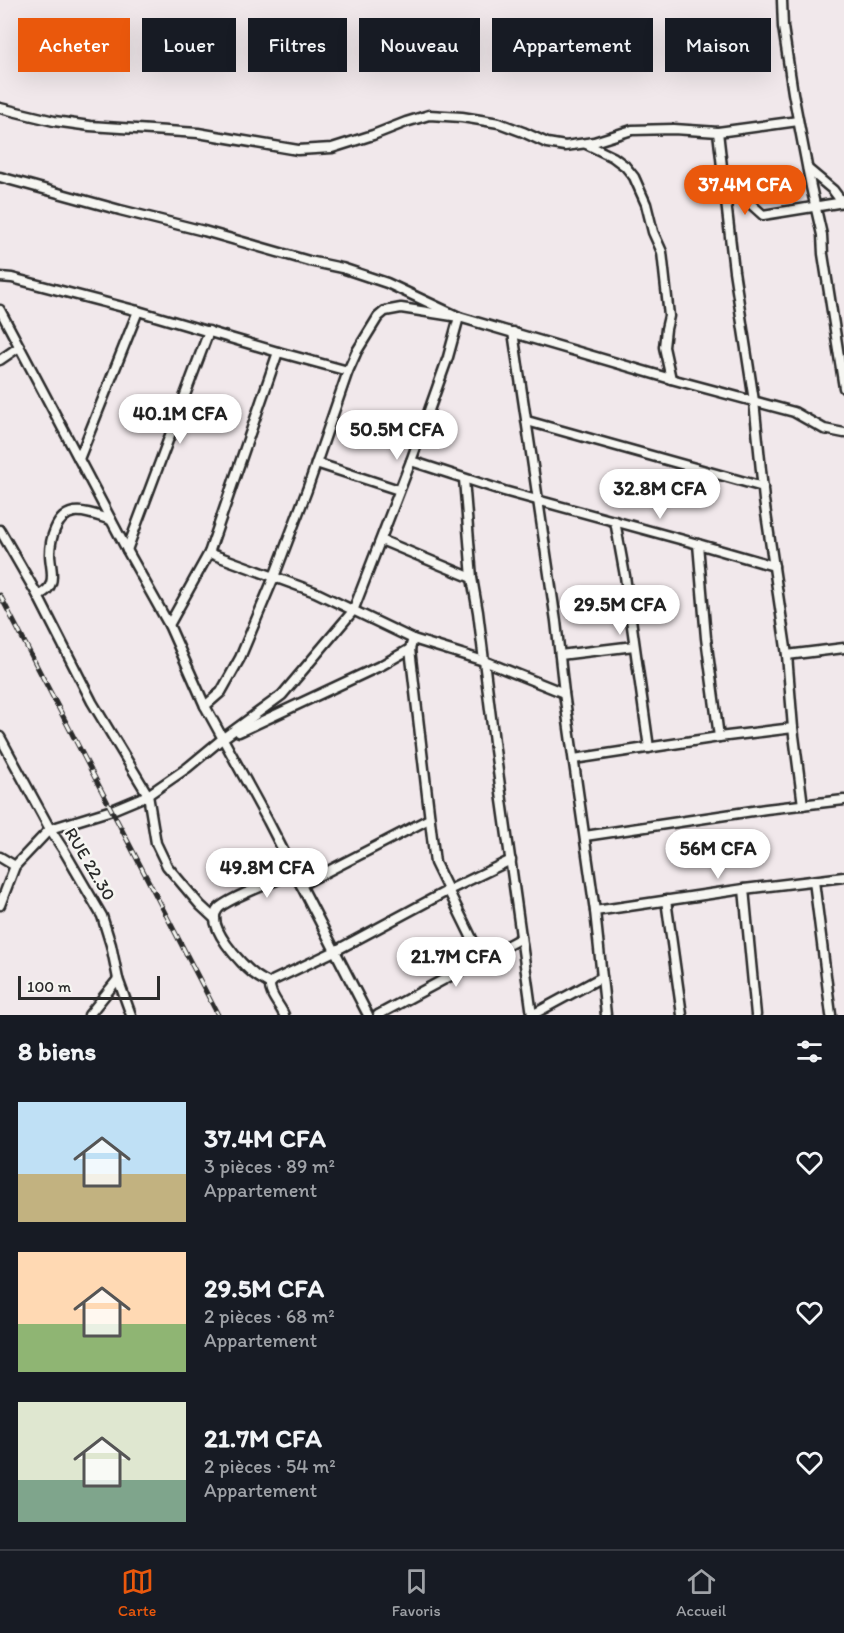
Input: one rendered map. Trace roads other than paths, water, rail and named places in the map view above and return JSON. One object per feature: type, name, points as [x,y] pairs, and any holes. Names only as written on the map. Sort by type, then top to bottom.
[{"type":"street","points":[[782,0],[783,27],[798,121],[822,235],[844,388]]},
{"type":"street","points":[[0,108],[81,125],[198,133],[298,150],[332,148],[429,115],[499,123],[556,145],[566,146],[586,144],[632,130],[674,129],[718,132],[798,121]]},
{"type":"street","points":[[718,132],[734,271],[754,401],[763,487],[787,655],[803,805]]},
{"type":"street","points":[[586,144],[613,157],[625,166],[634,177],[646,204],[653,232],[662,252],[669,316],[664,347],[671,379]]},
{"type":"street","points":[[807,169],[843,202]]},
{"type":"street","points":[[0,177],[342,268],[387,283],[459,317]]},
{"type":"street","points":[[723,179],[763,215],[843,202]]},
{"type":"street","points":[[0,277],[12,278],[138,311],[348,370]]},
{"type":"street","points":[[205,706],[221,692],[240,658],[274,577],[348,370],[378,317],[385,311],[401,308],[459,317],[671,379],[794,412],[824,429],[844,433]]},
{"type":"street","points":[[0,310],[169,625],[205,706],[268,821],[368,1015]]},
{"type":"street","points":[[79,459],[138,311]]},
{"type":"street","points":[[0,905],[15,867],[50,829],[112,810],[148,795],[187,768],[282,695],[352,610],[433,402],[459,317]]},
{"type":"street","points":[[127,550],[209,331]]},
{"type":"street","points":[[513,333],[539,501],[585,836],[606,1015]]},
{"type":"street","points":[[0,360],[19,347]]},
{"type":"street","points":[[169,625],[209,552],[278,352]]},
{"type":"street","points":[[527,421],[763,487]]},
{"type":"street","points":[[411,461],[539,501],[774,566]]},
{"type":"street","points":[[316,463],[399,490]]},
{"type":"street","points":[[464,479],[472,578],[532,1015],[602,977]]},
{"type":"street","points":[[38,596],[48,590],[52,580],[50,544],[54,531],[67,515],[75,512],[111,520]]},
{"type":"street","points":[[615,521],[649,748]]},
{"type":"street","points":[[0,530],[38,596],[92,702],[148,795],[156,843],[167,866],[215,919],[221,938],[241,962],[253,974],[270,984]]},
{"type":"street","points":[[381,540],[472,578]]},
{"type":"street","points":[[698,544],[702,598],[719,737]]},
{"type":"street","points":[[209,552],[315,592],[413,639],[484,661],[564,693]]},
{"type":"street","points":[[413,639],[410,649],[435,863],[482,959]]},
{"type":"street","points":[[560,655],[634,646]]},
{"type":"street","points":[[787,655],[844,648]]},
{"type":"street","points":[[222,739],[382,665],[410,649]]},
{"type":"street","points":[[574,759],[793,728]]},
{"type":"street","name":"RUE 22.30","points":[[0,737],[50,829],[102,916],[118,978],[131,1015]]},
{"type":"street","points":[[585,836],[766,809],[844,800]]},
{"type":"street","points":[[301,885],[429,819]]},
{"type":"street","points":[[0,856],[15,867]]},
{"type":"street","points":[[285,1015],[271,993],[269,986],[274,980],[510,860]]},
{"type":"street","points":[[215,919],[219,908],[230,901],[295,873]]},
{"type":"street","points":[[595,911],[744,888],[844,877]]},
{"type":"street","points":[[814,881],[831,1015]]},
{"type":"street","points":[[744,888],[756,1015]]},
{"type":"street","points":[[666,900],[682,1015]]},
{"type":"street","points":[[378,1015],[521,938]]},
{"type":"street","points":[[88,1015],[118,978]]},
{"type":"railway","points":[[0,595],[218,1015]]}]
